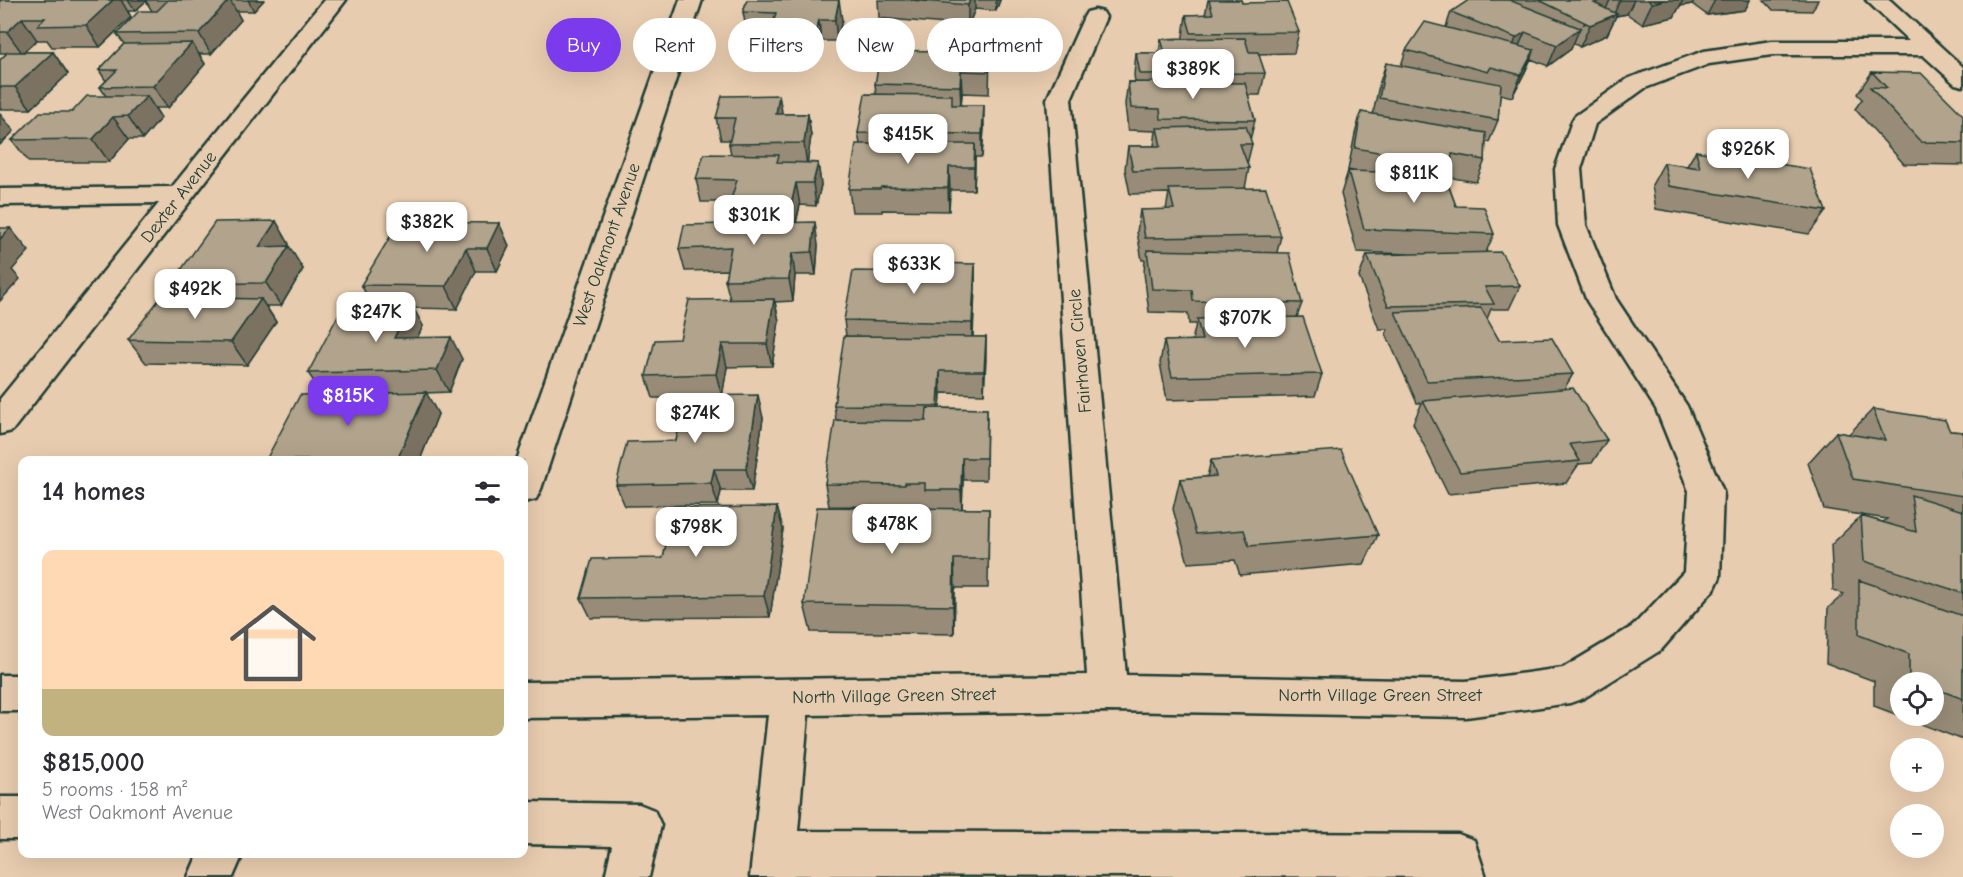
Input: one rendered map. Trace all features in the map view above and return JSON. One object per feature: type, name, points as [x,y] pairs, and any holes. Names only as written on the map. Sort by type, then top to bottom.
[{"type":"street","name":"Dexter Avenue","points":[[0,422],[335,0]]},
{"type":"street","name":"West Oakmont Avenue","points":[[528,477],[691,0]]},
{"type":"street","points":[[1877,0],[1963,79]]},
{"type":"street","name":"Fairhaven Circle","points":[[1095,16],[1059,99],[1108,693]]},
{"type":"street","name":"North Village Green Street","points":[[528,700],[1108,693],[1466,699],[1570,685],[1647,638],[1702,576],[1706,491],[1671,406],[1602,301],[1572,225],[1568,169],[1584,121],[1637,83],[1704,58],[1772,48],[1929,48]]},
{"type":"street","points":[[0,197],[180,195]]},
{"type":"street","points":[[0,693],[18,693]]},
{"type":"street","points":[[790,697],[773,865],[1298,866],[1458,856],[1464,877]]},
{"type":"street","points":[[0,818],[18,819]]},
{"type":"street","points":[[528,823],[639,825],[627,877]]},
{"type":"street","points":[[210,877],[219,858]]},
{"type":"building","points":[[0,0],[113,0],[86,25],[37,26],[45,18],[22,18],[7,32],[0,32]]},
{"type":"building","points":[[168,0],[229,0],[199,33],[117,34],[139,11],[157,11]]},
{"type":"building","points":[[747,0],[839,0],[835,20],[775,18],[776,13],[743,12]]},
{"type":"building","points":[[911,0],[970,0],[968,5]]},
{"type":"building","points":[[1209,0],[1241,0],[1242,3],[1287,2],[1299,32],[1191,33],[1186,15],[1213,14]]},
{"type":"building","points":[[1469,0],[1509,0],[1580,28],[1557,45],[1525,32],[1516,38],[1451,12]]},
{"type":"building","points":[[1539,0],[1601,0],[1594,3],[1617,14],[1590,25]]},
{"type":"building","points":[[1648,0],[1665,0],[1652,3]]},
{"type":"building","points":[[1425,22],[1534,50],[1521,75],[1491,67],[1488,72],[1406,50]]},
{"type":"building","points":[[1245,38],[1249,52],[1258,52],[1265,73],[1140,74],[1136,53],[1165,53],[1161,39]]},
{"type":"building","points":[[192,43],[153,86],[100,87],[117,70],[99,70],[124,44]]},
{"type":"building","points":[[915,51],[927,51],[927,72],[961,72],[960,86],[875,84],[877,72],[915,72]]},
{"type":"building","points":[[8,52],[53,52],[15,87],[0,87],[0,60]]},
{"type":"building","points":[[1386,63],[1501,84],[1498,120],[1379,98]]},
{"type":"building","points":[[1872,72],[1921,73],[1963,115],[1963,143],[1921,142],[1870,87],[1887,88]]},
{"type":"building","points":[[1128,82],[1245,83],[1255,120],[1161,119],[1160,109],[1131,108]]},
{"type":"building","points":[[865,94],[952,95],[952,105],[984,105],[982,134],[858,133]]},
{"type":"building","points":[[779,95],[776,114],[808,114],[804,143],[729,144],[735,118],[716,118],[722,96]]},
{"type":"building","points":[[87,96],[147,96],[128,116],[113,117],[93,139],[12,140],[40,112],[72,112]]},
{"type":"building","points":[[1361,112],[1486,133],[1485,160],[1452,154],[1451,165],[1355,148]]},
{"type":"building","points":[[1246,126],[1252,144],[1240,144],[1249,168],[1133,171],[1128,146],[1161,146],[1157,128]]},
{"type":"building","points":[[856,144],[975,144],[974,167],[949,167],[948,188],[849,189]]},
{"type":"building","points":[[1696,151],[1810,169],[1826,211],[1669,186],[1664,163],[1700,168]]},
{"type":"building","points":[[704,154],[779,155],[777,162],[818,163],[813,183],[796,183],[790,210],[728,209],[737,180],[696,179]]},
{"type":"building","points":[[1348,171],[1444,174],[1456,206],[1484,207],[1494,234],[1364,229]]},
{"type":"building","points":[[1266,188],[1281,236],[1145,238],[1140,210],[1174,209],[1169,189]]},
{"type":"building","points":[[276,221],[259,247],[289,246],[266,283],[171,284],[215,222]]},
{"type":"building","points":[[399,222],[499,223],[487,248],[466,248],[446,286],[361,285]]},
{"type":"building","points":[[815,222],[812,252],[792,253],[789,279],[725,280],[731,247],[679,249],[684,225]]},
{"type":"building","points":[[0,228],[10,228],[0,239]]},
{"type":"building","points":[[1147,250],[1289,253],[1302,303],[1193,301],[1192,290],[1152,289]]},
{"type":"building","points":[[1501,252],[1520,286],[1485,287],[1494,304],[1388,306],[1367,255]]},
{"type":"building","points":[[932,263],[975,264],[972,323],[844,320],[853,271],[930,272]]},
{"type":"building","points":[[161,297],[261,299],[231,342],[128,340]]},
{"type":"building","points":[[774,299],[767,344],[722,344],[716,374],[646,376],[655,340],[680,339],[689,300]]},
{"type":"building","points":[[411,303],[394,338],[451,337],[437,370],[308,373],[344,304]]},
{"type":"building","points":[[1481,308],[1499,340],[1552,338],[1573,374],[1427,381],[1395,312]]},
{"type":"building","points":[[1303,317],[1322,374],[1172,377],[1164,341],[1202,340],[1197,319]]},
{"type":"building","points":[[844,336],[986,337],[984,371],[940,371],[938,406],[834,405]]},
{"type":"building","points":[[1573,388],[1607,440],[1570,444],[1580,461],[1460,472],[1423,401]]},
{"type":"building","points":[[426,392],[399,456],[268,456],[300,395]]},
{"type":"building","points":[[758,395],[746,469],[714,469],[711,483],[616,485],[627,442],[676,441],[686,396]]},
{"type":"building","points":[[927,408],[987,409],[986,458],[962,458],[961,490],[925,490],[925,483],[825,484],[835,420],[926,421]]},
{"type":"building","points":[[1873,409],[1945,420],[1950,431],[1963,432],[1963,496],[1853,479],[1836,432],[1885,440]]},
{"type":"building","points":[[1341,450],[1378,535],[1249,546],[1244,530],[1196,534],[1180,479],[1216,476],[1211,460]]},
{"type":"building","points":[[1911,495],[1963,511],[1963,593],[1864,561],[1861,516],[1916,532]]},
{"type":"building","points":[[777,507],[764,596],[581,598],[592,559],[663,558],[674,508]]},
{"type":"building","points":[[817,507],[989,509],[988,559],[954,559],[953,606],[804,604]]},
{"type":"building","points":[[1859,580],[1963,616],[1963,699],[1944,692],[1944,672],[1909,672],[1909,654],[1859,635]]}]
